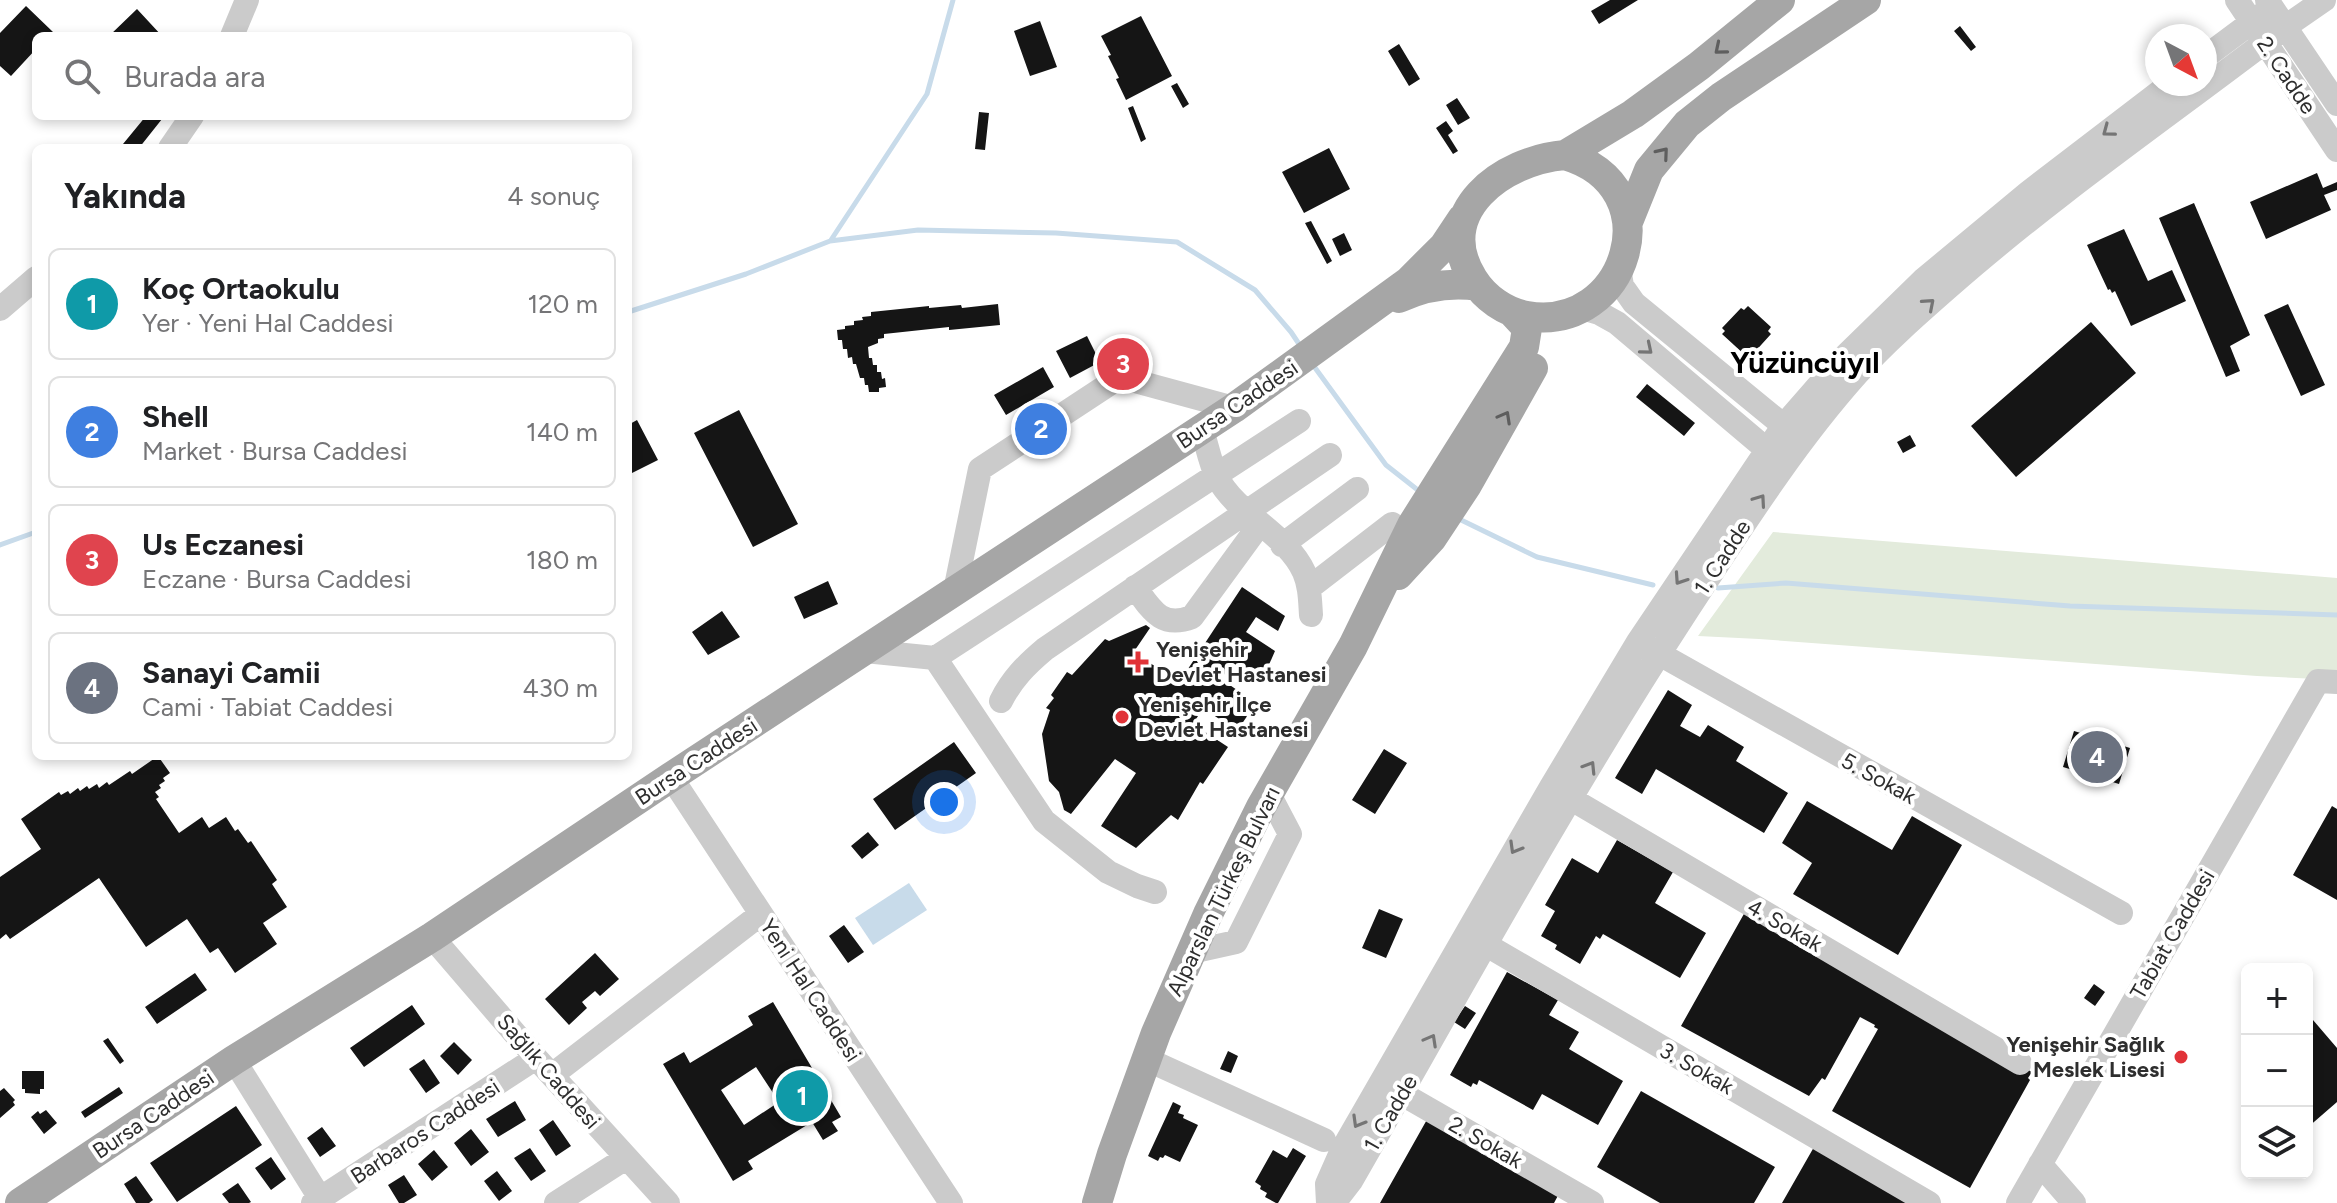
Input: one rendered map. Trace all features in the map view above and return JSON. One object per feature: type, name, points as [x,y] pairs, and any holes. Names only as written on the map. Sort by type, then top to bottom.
[{"type":"main road","points":[[1565,155],[1633,114],[1699,66],[1780,0]]},
{"type":"main road","points":[[1628,222],[1649,170],[1687,124],[1721,97],[1866,0]]},
{"type":"main road","points":[[1565,155],[1592,166],[1612,183],[1628,222],[1626,255],[1601,292],[1574,312],[1532,317],[1514,314],[1497,304],[1478,286],[1465,266],[1459,240],[1462,219],[1478,196],[1501,176],[1527,162],[1565,155]]},
{"type":"main road","name":"Bursa Caddesi","points":[[20,1203],[234,1060],[432,937],[1202,430],[1368,313],[1429,264],[1462,219]]},
{"type":"main road","name":"Bursa Caddesi","points":[[1368,313],[1428,287],[1478,286]]},
{"type":"main road","name":"Alparslan Türkeş Bulvarı","points":[[1097,1203],[1146,1059],[1208,914],[1269,794],[1380,594],[1412,529],[1455,480],[1550,334],[1574,312]]},
{"type":"main road","name":"Alparslan Türkeş Bulvarı","points":[[1455,480],[1524,347],[1527,328],[1514,314]]},
{"type":"street","points":[[234,32],[247,0]]},
{"type":"street","name":"2. Cadde","points":[[2237,0],[2337,150]]},
{"type":"street","points":[[2217,48],[2251,22],[2277,9],[2324,0]]},
{"type":"street","name":"2. Cadde","points":[[2277,9],[2337,104]]},
{"type":"street","name":"1. Cadde","points":[[1648,648],[1857,374],[1990,251],[2265,42],[2277,9]]},
{"type":"street","name":"1. Cadde","points":[[1331,1203],[1327,1184],[1337,1161],[1391,1088],[1560,792],[1766,449],[1841,360],[1923,280],[2029,192],[2154,96]]},
{"type":"street","points":[[173,144],[189,120]]},
{"type":"street","points":[[1619,268],[1622,286],[1634,303],[1803,441]]},
{"type":"street","points":[[0,309],[32,281]]},
{"type":"street","points":[[1574,312],[1599,313],[1617,323],[1785,465]]},
{"type":"street","points":[[955,591],[980,469],[1120,377],[1234,408]]},
{"type":"street","points":[[865,651],[935,658],[1299,421]]},
{"type":"street","points":[[1202,430],[1216,476],[1303,571],[1309,588],[1311,615]]},
{"type":"street","points":[[1001,701],[1010,683],[1045,649],[1135,587],[1254,519],[1330,455]]},
{"type":"street","points":[[1282,545],[1357,489]]},
{"type":"street","points":[[1135,587],[1155,614],[1176,621],[1192,617],[1254,519]]},
{"type":"street","points":[[1309,588],[1412,529]]},
{"type":"street","name":"5. Sokak","points":[[1648,648],[2121,913]]},
{"type":"street","points":[[935,658],[1044,821],[1108,872],[1155,892]]},
{"type":"street","name":"Tabiat Caddesi","points":[[2018,1203],[2318,681],[2337,682]]},
{"type":"street","name":"Yeni Hal Caddesi","points":[[671,777],[951,1203]]},
{"type":"street","name":"4. Sokak","points":[[1560,792],[2020,1063]]},
{"type":"street","name":"Barbaros Caddesi","points":[[318,1202],[544,1067],[761,914]]},
{"type":"street","name":"Sağlık Caddesi","points":[[432,937],[544,1067],[668,1203]]},
{"type":"street","name":"3. Sokak","points":[[1476,938],[1929,1203]]},
{"type":"street","points":[[1146,1059],[1324,1140]]},
{"type":"street","points":[[234,1060],[318,1202]]},
{"type":"street","name":"2. Sokak","points":[[1391,1088],[1592,1203]]},
{"type":"street","points":[[556,1203],[626,1158]]},
{"type":"street","points":[[2040,1164],[2074,1203]]},
{"type":"green space","points":[[1773,532],[2337,578],[2337,680],[1698,636]]},
{"type":"water","points":[[909,883],[927,910],[873,945],[855,918]]},
{"type":"building","points":[[1610,0],[1638,0],[1599,24],[1591,11]]},
{"type":"building","points":[[26,6],[53,32],[32,32],[32,53],[11,76],[0,66],[0,33]]},
{"type":"building","points":[[137,9],[158,32],[113,32]]},
{"type":"building","points":[[1141,16],[1172,76],[1126,100],[1108,56],[1111,55],[1101,36]]},
{"type":"building","points":[[1040,21],[1057,67],[1030,76],[1014,31]]},
{"type":"building","points":[[1960,26],[1976,47],[1971,51],[1954,31]]},
{"type":"building","points":[[1399,44],[1420,79],[1409,86],[1388,51]]},
{"type":"building","points":[[1177,83],[1189,104],[1183,108],[1171,86]]},
{"type":"building","points":[[1457,98],[1470,118],[1458,125],[1446,105]]},
{"type":"building","points":[[1133,106],[1146,139],[1141,142],[1128,108]]},
{"type":"building","points":[[979,112],[989,113],[985,150],[975,149]]},
{"type":"building","points":[[143,120],[161,120],[142,144],[123,144]]},
{"type":"building","points":[[1446,121],[1453,131],[1448,135],[1458,151],[1453,154],[1436,128]]},
{"type":"building","points":[[1329,148],[1350,189],[1304,213],[1282,172]]},
{"type":"building","points":[[2317,173],[2323,188],[2337,182],[2337,190],[2324,195],[2331,210],[2266,239],[2250,202]]},
{"type":"building","points":[[2194,203],[2250,335],[2230,346],[2240,371],[2226,377],[2159,218]]},
{"type":"building","points":[[1311,221],[1332,261],[1327,264],[1305,223]]},
{"type":"building","points":[[2124,229],[2148,281],[2172,270],[2186,301],[2131,326],[2115,291],[2112,293],[2108,290],[2087,245]]},
{"type":"building","points":[[1344,233],[1352,250],[1340,256],[1332,239]]},
{"type":"building","points":[[998,304],[1000,325],[884,334],[878,343],[868,347],[869,358],[872,358],[873,365],[877,365],[882,379],[885,378],[886,387],[879,388],[879,392],[869,392],[852,357],[848,358],[847,349],[843,349],[842,340],[838,340],[837,330],[854,325],[854,321],[863,320],[862,317],[871,316],[871,312]]},
{"type":"building","points":[[2288,304],[2325,385],[2301,396],[2264,315]]},
{"type":"building","points":[[1748,306],[1771,327],[1768,331],[1771,334],[1752,355],[1749,352],[1746,356],[1722,334],[1725,331],[1722,328],[1741,308],[1744,310]]},
{"type":"building","points":[[2091,322],[2136,373],[2016,477],[1971,426]]},
{"type":"building","points":[[1087,336],[1100,362],[1070,378],[1056,351]]},
{"type":"building","points":[[1043,367],[1054,387],[1006,415],[994,395]]},
{"type":"building","points":[[1647,384],[1695,423],[1684,436],[1636,397]]},
{"type":"building","points":[[739,410],[798,524],[753,547],[694,433]]},
{"type":"building","points":[[637,420],[658,460],[632,473],[632,423]]},
{"type":"building","points":[[1910,435],[1916,446],[1903,453],[1897,442]]},
{"type":"building","points":[[828,581],[838,604],[804,619],[794,597]]},
{"type":"building","name":"Yenişehir İlçe Devlet Hastanesi","points":[[1242,587],[1285,616],[1278,631],[1256,617],[1246,632],[1275,651],[1261,683],[1232,663],[1221,679],[1256,703],[1237,731],[1203,708],[1193,724],[1228,747],[1203,784],[1200,782],[1178,820],[1171,815],[1136,848],[1101,826],[1136,773],[1115,759],[1071,814],[1064,810],[1059,792],[1049,781],[1042,734],[1050,710],[1046,708],[1054,698],[1051,695],[1067,672],[1072,675],[1105,639],[1109,641],[1146,625],[1150,628],[1133,653],[1180,681]]},
{"type":"building","points":[[722,611],[740,637],[708,655],[692,632]]},
{"type":"building","points":[[1668,690],[1692,705],[1680,726],[1700,737],[1708,725],[1744,747],[1736,761],[1788,793],[1764,833],[1656,769],[1642,794],[1615,778]]},
{"type":"building","points":[[2074,731],[2130,748],[2119,784],[2063,767]]},
{"type":"building","points":[[954,742],[976,773],[895,830],[873,799]]},
{"type":"building","points":[[1384,749],[1407,763],[1375,814],[1352,800]]},
{"type":"building","points":[[152,760],[161,760],[170,773],[155,792],[159,797],[156,799],[179,833],[202,817],[209,828],[226,817],[235,831],[238,829],[248,843],[251,841],[277,880],[272,884],[287,907],[263,923],[277,944],[235,973],[218,948],[210,953],[187,919],[146,947],[99,878],[10,939],[6,934],[0,939],[0,877],[41,849],[21,819],[59,792],[61,795],[68,791],[70,794],[78,788],[80,791],[97,784],[99,788],[130,771],[132,774]]},
{"type":"building","points":[[1807,801],[1892,850],[1912,816],[1962,845],[1898,955],[1793,894],[1812,863],[1782,843]]},
{"type":"building","points":[[2332,806],[2337,809],[2337,900],[2293,875]]},
{"type":"building","points":[[868,832],[879,845],[862,859],[851,846]]},
{"type":"building","points":[[1617,840],[1673,872],[1655,903],[1706,933],[1680,978],[1603,934],[1600,939],[1596,936],[1580,964],[1541,936],[1555,911],[1545,905],[1572,858],[1598,873]]},
{"type":"building","points":[[1379,909],[1403,919],[1386,958],[1362,948]]},
{"type":"building","points":[[1745,912],[2032,1072],[1970,1188],[1832,1111],[1878,1029],[1875,1025],[1860,1017],[1825,1080],[1822,1078],[1809,1096],[1681,1026]]},
{"type":"building","points":[[844,925],[864,952],[848,963],[829,936]]},
{"type":"building","points":[[595,953],[619,979],[600,996],[595,991],[582,1002],[587,1008],[569,1025],[545,999]]},
{"type":"building","points":[[1507,972],[1558,1000],[1549,1015],[1579,1032],[1569,1049],[1623,1081],[1598,1125],[1542,1094],[1533,1110],[1479,1080],[1477,1085],[1473,1083],[1471,1087],[1450,1075]]},
{"type":"building","points":[[195,973],[207,990],[157,1024],[145,1007]]},
{"type":"building","points":[[2094,984],[2105,992],[2095,1006],[2084,998]]},
{"type":"building","points":[[773,1002],[841,1117],[832,1122],[838,1131],[823,1140],[812,1122],[748,1161],[753,1169],[733,1181],[663,1064],[684,1052],[690,1063],[753,1025],[748,1016]],"holes":[[[756,1067],[779,1102],[744,1125],[721,1090]]]},
{"type":"building","points":[[412,1005],[425,1024],[364,1067],[350,1048]]},
{"type":"building","points":[[1465,1006],[1476,1013],[1465,1029],[1454,1022]]},
{"type":"building","points":[[2313,1020],[2337,1048],[2337,1102],[2313,1123]]},
{"type":"building","points":[[108,1038],[124,1061],[120,1064],[103,1041]]},
{"type":"building","points":[[454,1042],[472,1060],[458,1075],[440,1056]]},
{"type":"building","points":[[1228,1051],[1238,1056],[1231,1073],[1220,1069]]},
{"type":"building","points":[[424,1059],[440,1083],[426,1093],[409,1069]]},
{"type":"building","points":[[22,1071],[44,1071],[44,1089],[40,1089],[40,1094],[25,1093],[22,1089]]},
{"type":"building","points":[[119,1087],[123,1093],[85,1118],[81,1112]]},
{"type":"building","points":[[4,1088],[15,1100],[15,1105],[0,1118],[0,1091]]},
{"type":"building","points":[[1641,1091],[1775,1167],[1754,1203],[1660,1203],[1597,1167]]},
{"type":"building","points":[[515,1101],[526,1120],[498,1137],[486,1119]]},
{"type":"building","points":[[1173,1102],[1181,1106],[1178,1113],[1184,1115],[1183,1118],[1198,1125],[1180,1162],[1165,1155],[1158,1161],[1148,1156]]},
{"type":"building","points":[[236,1106],[262,1145],[177,1202],[150,1163]]},
{"type":"building","points":[[46,1110],[57,1123],[44,1134],[31,1117],[38,1111],[40,1114]]},
{"type":"building","points":[[1429,1116],[1561,1190],[1554,1203],[1380,1203]]},
{"type":"building","points":[[553,1120],[571,1146],[556,1156],[539,1130]]},
{"type":"building","points":[[322,1127],[336,1146],[320,1157],[307,1138]]},
{"type":"building","points":[[471,1129],[489,1152],[471,1166],[454,1143]]},
{"type":"building","points":[[1814,1147],[1911,1203],[1782,1203]]},
{"type":"building","points":[[530,1148],[546,1171],[531,1181],[514,1158]]},
{"type":"building","points":[[1293,1148],[1306,1156],[1276,1203],[1265,1197],[1267,1193],[1255,1182],[1273,1150],[1287,1158]]},
{"type":"building","points":[[434,1150],[448,1167],[432,1181],[418,1164]]},
{"type":"building","points":[[271,1157],[286,1179],[271,1190],[255,1168]]},
{"type":"building","points":[[497,1171],[512,1191],[499,1201],[484,1181]]},
{"type":"building","points":[[404,1175],[417,1195],[399,1203],[388,1185]]},
{"type":"building","points":[[136,1176],[153,1200],[149,1203],[136,1203],[124,1184]]},
{"type":"building","points":[[238,1183],[251,1202],[229,1203],[222,1194]]},
{"type":"waterway","points":[[831,240],[927,94],[953,0]]},
{"type":"waterway","points":[[632,311],[746,274],[830,241],[918,230],[1056,233],[1177,242],[1255,290],[1301,347]]},
{"type":"waterway","points":[[1313,365],[1386,465],[1419,491]]},
{"type":"waterway","points":[[1457,518],[1537,557],[1653,585]]},
{"type":"waterway","points":[[0,545],[32,533]]},
{"type":"waterway","points":[[1718,588],[1786,583],[2070,606],[2337,615]]},
{"type":"place","name":"Us Eczanesi","points":[[1123,364]]},
{"type":"place","name":"Shell","points":[[1041,429]]},
{"type":"place","name":"Yenişehir Devlet Hastanesi","points":[[1138,662]]},
{"type":"place","name":"Yenişehir İlçe Devlet Hastanesi","points":[[1122,717]]},
{"type":"place","name":"Sanayi Camii","points":[[2097,757]]},
{"type":"place","name":"Yenişehir Sağlık Meslek Lisesi","points":[[2181,1057]]},
{"type":"place","name":"Koç Ortaokulu","points":[[802,1096]]},
{"type":"district","name":"Yüzüncüyıl","points":[[1805,363]]}]
